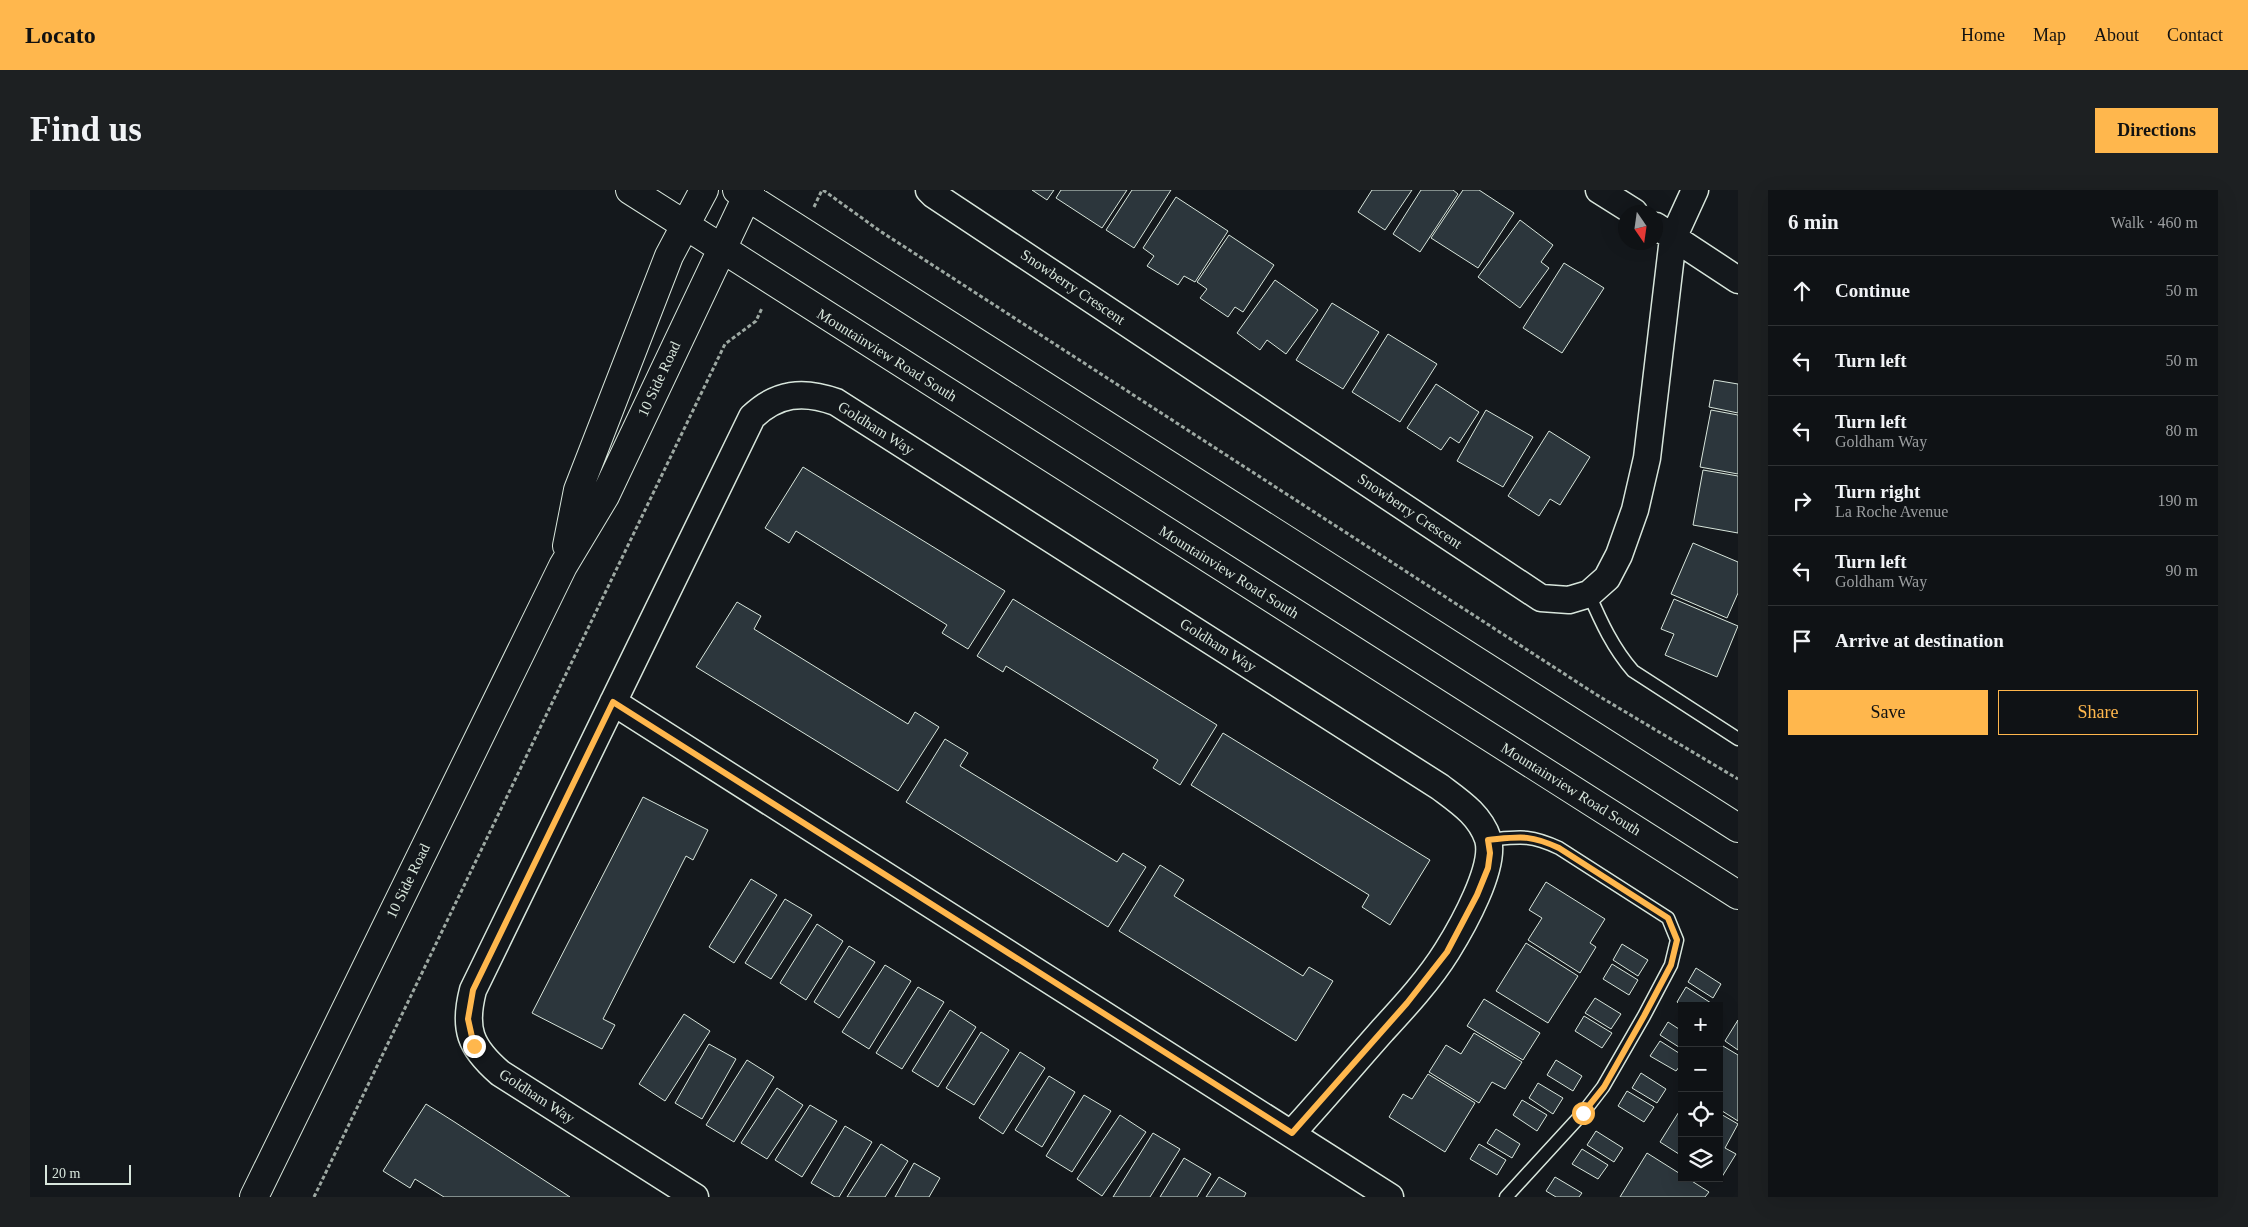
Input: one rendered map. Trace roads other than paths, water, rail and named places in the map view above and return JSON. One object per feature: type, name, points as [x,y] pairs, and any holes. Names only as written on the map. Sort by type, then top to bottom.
[{"type":"main road","name":"Mountainview Road South","points":[[630,190],[1738,895]]},
{"type":"main road","name":"10 Side Road","points":[[563,566],[578,490],[669,256],[704,190]]},
{"type":"main road","name":"10 Side Road","points":[[254,1197],[563,566],[605,496],[721,249],[744,192]]},
{"type":"main road","points":[[744,192],[802,231],[1738,828]]},
{"type":"street","name":"Snowberry Crescent","points":[[929,190],[1541,598],[1569,600],[1589,594],[1607,578],[1619,555],[1635,510],[1645,467],[1664,232],[1695,190]]},
{"type":"street","points":[[1598,190],[1623,205]]},
{"type":"street","points":[[1664,232],[1738,280]]},
{"type":"street","name":"Goldham Way","points":[[695,1197],[500,1073],[485,1060],[474,1046],[468,1019],[473,990],[752,418],[763,407],[790,395],[805,394],[821,397],[844,407],[1440,787],[1470,810],[1481,824],[1488,840],[1490,853],[1488,868],[1477,895],[1447,952],[1407,1003],[1292,1133]]},
{"type":"street","points":[[613,702],[1390,1197]]},
{"type":"lane","points":[[1589,594],[1604,628],[1622,658],[1633,671],[1738,740]]},
{"type":"lane","points":[[1488,840],[1523,836],[1540,839],[1559,848],[1668,918],[1677,940],[1671,965],[1604,1087],[1583,1113],[1506,1197]]}]
